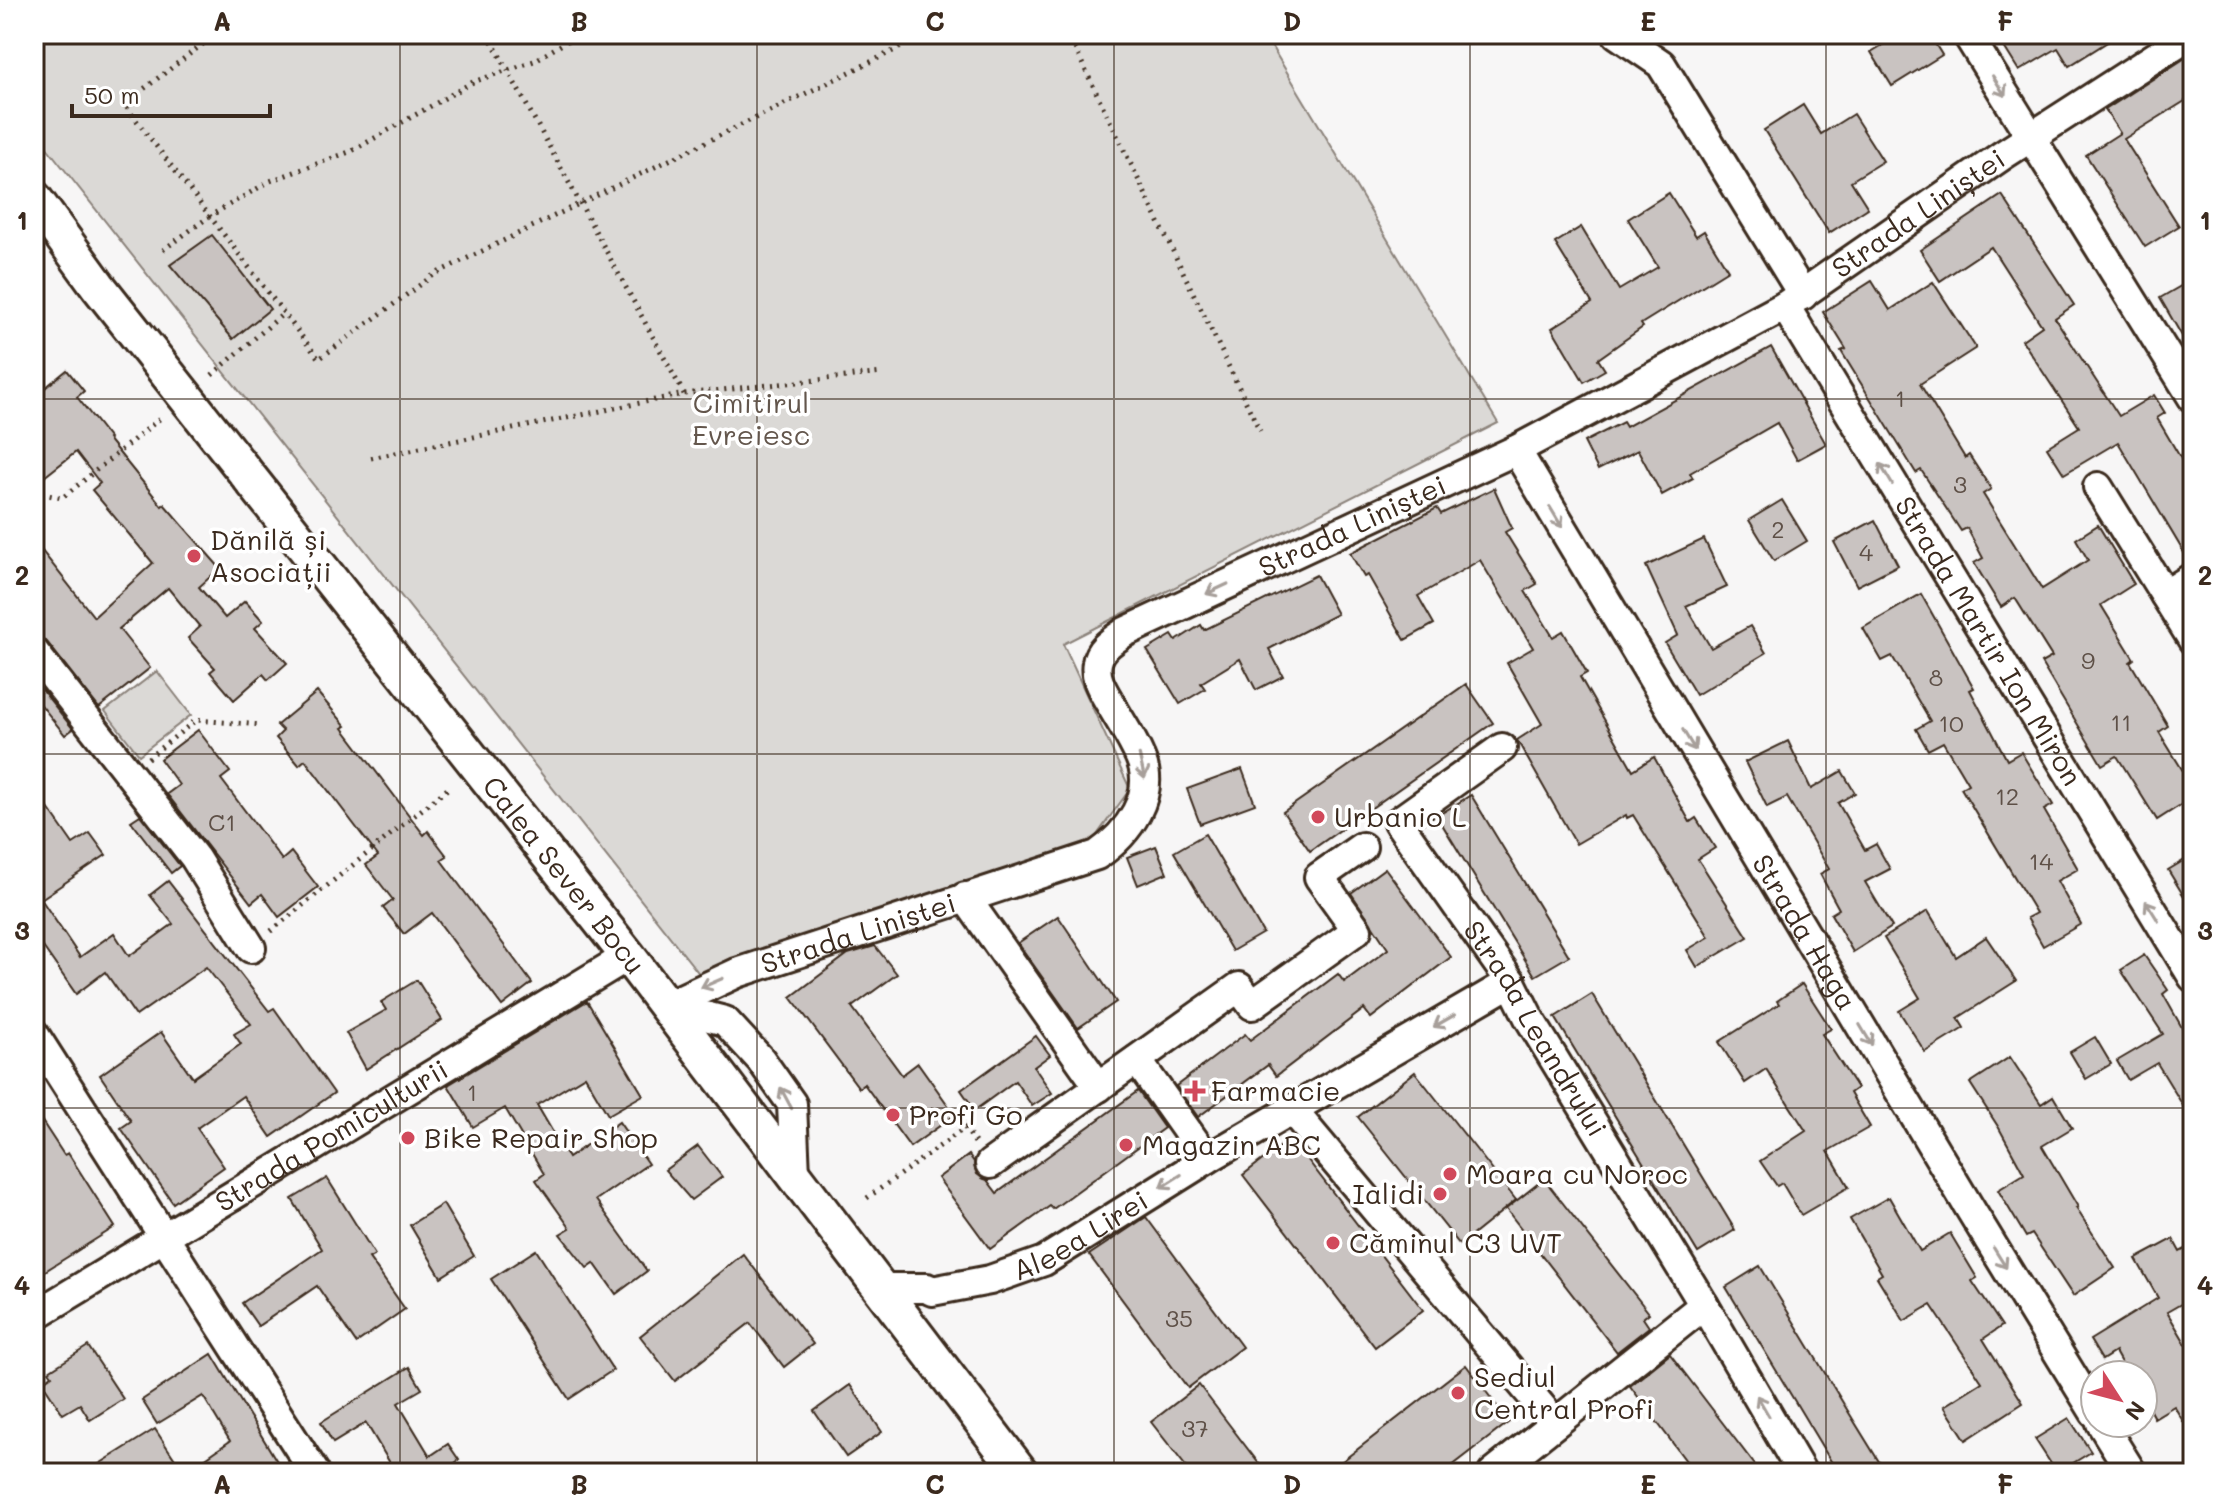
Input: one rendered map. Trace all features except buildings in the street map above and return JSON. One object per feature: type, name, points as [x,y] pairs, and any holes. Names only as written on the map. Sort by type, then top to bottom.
[{"type":"main road","name":"Calea Sever Bocu","points":[[34,198],[98,286],[628,956],[1021,1473]]},
{"type":"main road","name":"Calea Sever Bocu","points":[[34,214],[98,286]]},
{"type":"street","name":"Strada Martir Ion Miron","points":[[1617,34],[1661,64],[1794,300],[2193,977]]},
{"type":"street","points":[[1967,34],[2193,398]]},
{"type":"street","name":"Strada Liniștei","points":[[666,1006],[737,973],[1097,855],[1123,832],[1137,812],[1144,794],[1145,776],[1141,758],[1098,681],[1097,663],[1101,652],[1112,641],[1125,632],[1516,450],[1794,300],[2031,137],[2191,34]]},
{"type":"street","name":"Strada Haga","points":[[1516,450],[2079,1387]]},
{"type":"street","points":[[2098,487],[2193,640]]},
{"type":"street","points":[[2165,595],[2193,577]]},
{"type":"street","points":[[34,652],[195,858],[251,948]]},
{"type":"street","name":"Strada Leandrului","points":[[1502,748],[1398,822],[1511,982],[1529,1018],[1704,1305],[1802,1473]]},
{"type":"street","points":[[990,1164],[1239,987],[1252,1005],[1357,930],[1319,877],[1362,847]]},
{"type":"street","points":[[965,897],[1099,1087]]},
{"type":"street","name":"Strada Pomiculturii","points":[[34,1316],[628,956]]},
{"type":"street","name":"Aleea Lirei","points":[[881,1288],[927,1288],[932,1291],[990,1280],[1044,1261],[1207,1159],[1511,982]]},
{"type":"street","points":[[34,1034],[315,1473]]},
{"type":"street","points":[[1137,1060],[1207,1159]]},
{"type":"street","points":[[1292,1110],[1555,1423]]},
{"type":"street","points":[[1493,1473],[1704,1305]]},
{"type":"street","points":[[2111,1439],[2132,1473]]},
{"type":"path","points":[[216,34],[124,104],[319,359],[435,274],[928,34]]},
{"type":"path","points":[[488,34],[684,394]]},
{"type":"path","points":[[1068,34],[1260,431]]},
{"type":"path","points":[[163,250],[210,216],[270,181],[352,151],[473,82],[534,61],[577,35]]},
{"type":"path","points":[[212,375],[284,313]]},
{"type":"path","points":[[371,458],[684,394],[883,373]]},
{"type":"path","points":[[34,492],[62,498],[170,411]]},
{"type":"path","points":[[129,773],[196,720],[262,725]]},
{"type":"path","points":[[251,948],[451,786]]},
{"type":"path","points":[[867,1198],[965,1128],[990,1164]]},
{"type":"green space","name":"Cimitirul Evreiesc","points":[[34,34],[1264,34],[1498,423],[1063,644],[1130,789],[1089,846],[701,976],[34,131]]},
{"type":"green space","points":[[157,671],[191,715],[139,755],[105,711]]},
{"type":"place","name":"Dănilă și Asociații","points":[[194,556]]},
{"type":"place","name":"Urbanio L","points":[[1318,817]]},
{"type":"place","name":"Farmacie","points":[[1195,1091]]},
{"type":"place","name":"Profi Go","points":[[893,1115]]},
{"type":"place","name":"Bike Repair Shop","points":[[408,1138]]},
{"type":"place","name":"Magazin ABC","points":[[1126,1145]]},
{"type":"place","name":"Moara cu Noroc","points":[[1450,1174]]},
{"type":"place","name":"Ialidi","points":[[1440,1194]]},
{"type":"place","name":"Căminul C3 UVT","points":[[1333,1243]]},
{"type":"place","name":"Sediul Central Profi","points":[[1458,1393]]}]
